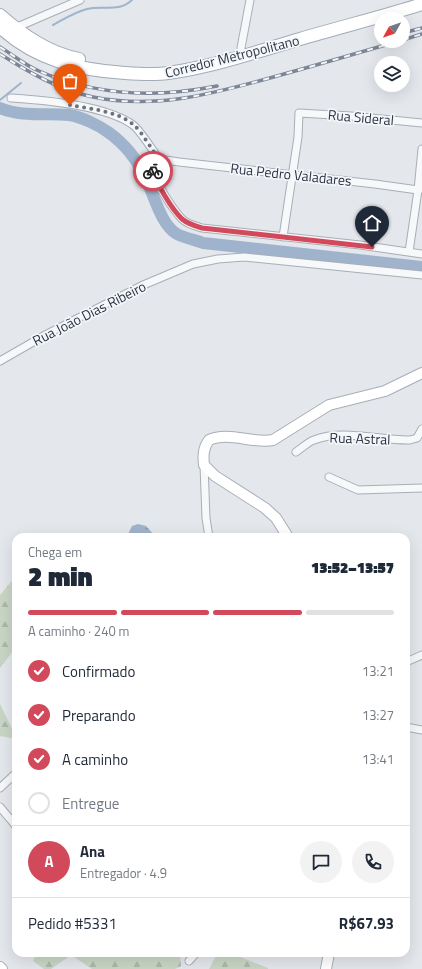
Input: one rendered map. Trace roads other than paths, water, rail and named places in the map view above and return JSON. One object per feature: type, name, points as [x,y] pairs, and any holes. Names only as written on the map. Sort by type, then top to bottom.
[{"type":"main road","points":[[0,15],[15,28],[43,47],[70,57],[97,63],[151,68],[194,62],[420,0]]},
{"type":"main road","name":"Corredor Metropolitano","points":[[0,27],[8,35],[41,54],[79,68],[155,75],[182,71],[239,56],[422,4]]},
{"type":"main road","points":[[0,22],[8,28],[15,28]]},
{"type":"main road","points":[[285,533],[276,518],[265,508],[215,476],[204,465],[205,445],[209,440],[214,438],[238,438],[265,441],[273,440],[330,405],[385,391],[422,373]]},
{"type":"main road","points":[[326,969],[328,957]]},
{"type":"street","points":[[15,28],[80,0]]},
{"type":"street","points":[[241,48],[250,0]]},
{"type":"street","points":[[11,98],[44,101],[88,108],[120,116],[135,126],[159,159],[153,164],[155,175],[183,220],[191,225],[202,228],[422,254]]},
{"type":"street","name":"Rua Sideral","points":[[293,175],[298,137],[299,113],[352,116],[422,123]]},
{"type":"street","points":[[409,252],[420,189],[422,149]]},
{"type":"street","name":"Rua Pedro Valadares","points":[[159,159],[420,189]]},
{"type":"street","points":[[283,237],[293,175]]},
{"type":"street","name":"Rua João Dias Ribeiro","points":[[0,361],[47,334],[141,286],[193,264],[218,259],[244,257],[422,275]]},
{"type":"street","name":"Rua Astral","points":[[296,452],[313,440],[322,437],[348,435],[410,440],[418,438],[422,429]]},
{"type":"street","points":[[204,465],[205,502],[209,533]]},
{"type":"street","points":[[329,477],[358,490],[422,488]]},
{"type":"street","points":[[410,660],[422,655]]},
{"type":"street","points":[[410,728],[422,730]]},
{"type":"street","points":[[0,788],[12,776]]},
{"type":"street","points":[[0,807],[12,821]]},
{"type":"street","points":[[189,961],[192,957]]},
{"type":"water","points":[[138,524],[146,526],[152,533],[129,533],[132,526]]},
{"type":"waterway","points":[[53,25],[83,10],[93,8],[116,8],[127,4],[132,0]]},
{"type":"waterway","points":[[0,100],[21,83]]},
{"type":"waterway","points":[[0,108],[25,114],[60,114],[74,116],[90,122],[108,132],[130,153],[143,172],[162,217],[171,230],[183,237],[203,243],[422,267]]},
{"type":"railway","points":[[410,31],[422,28]]},
{"type":"railway","points":[[410,38],[422,34]]},
{"type":"railway","points":[[0,47],[34,69],[82,86],[105,90],[149,93],[194,90],[217,86]]},
{"type":"railway","points":[[0,54],[33,74],[68,90],[93,97],[117,101],[140,102],[163,101],[208,94],[307,68],[375,48]]}]
